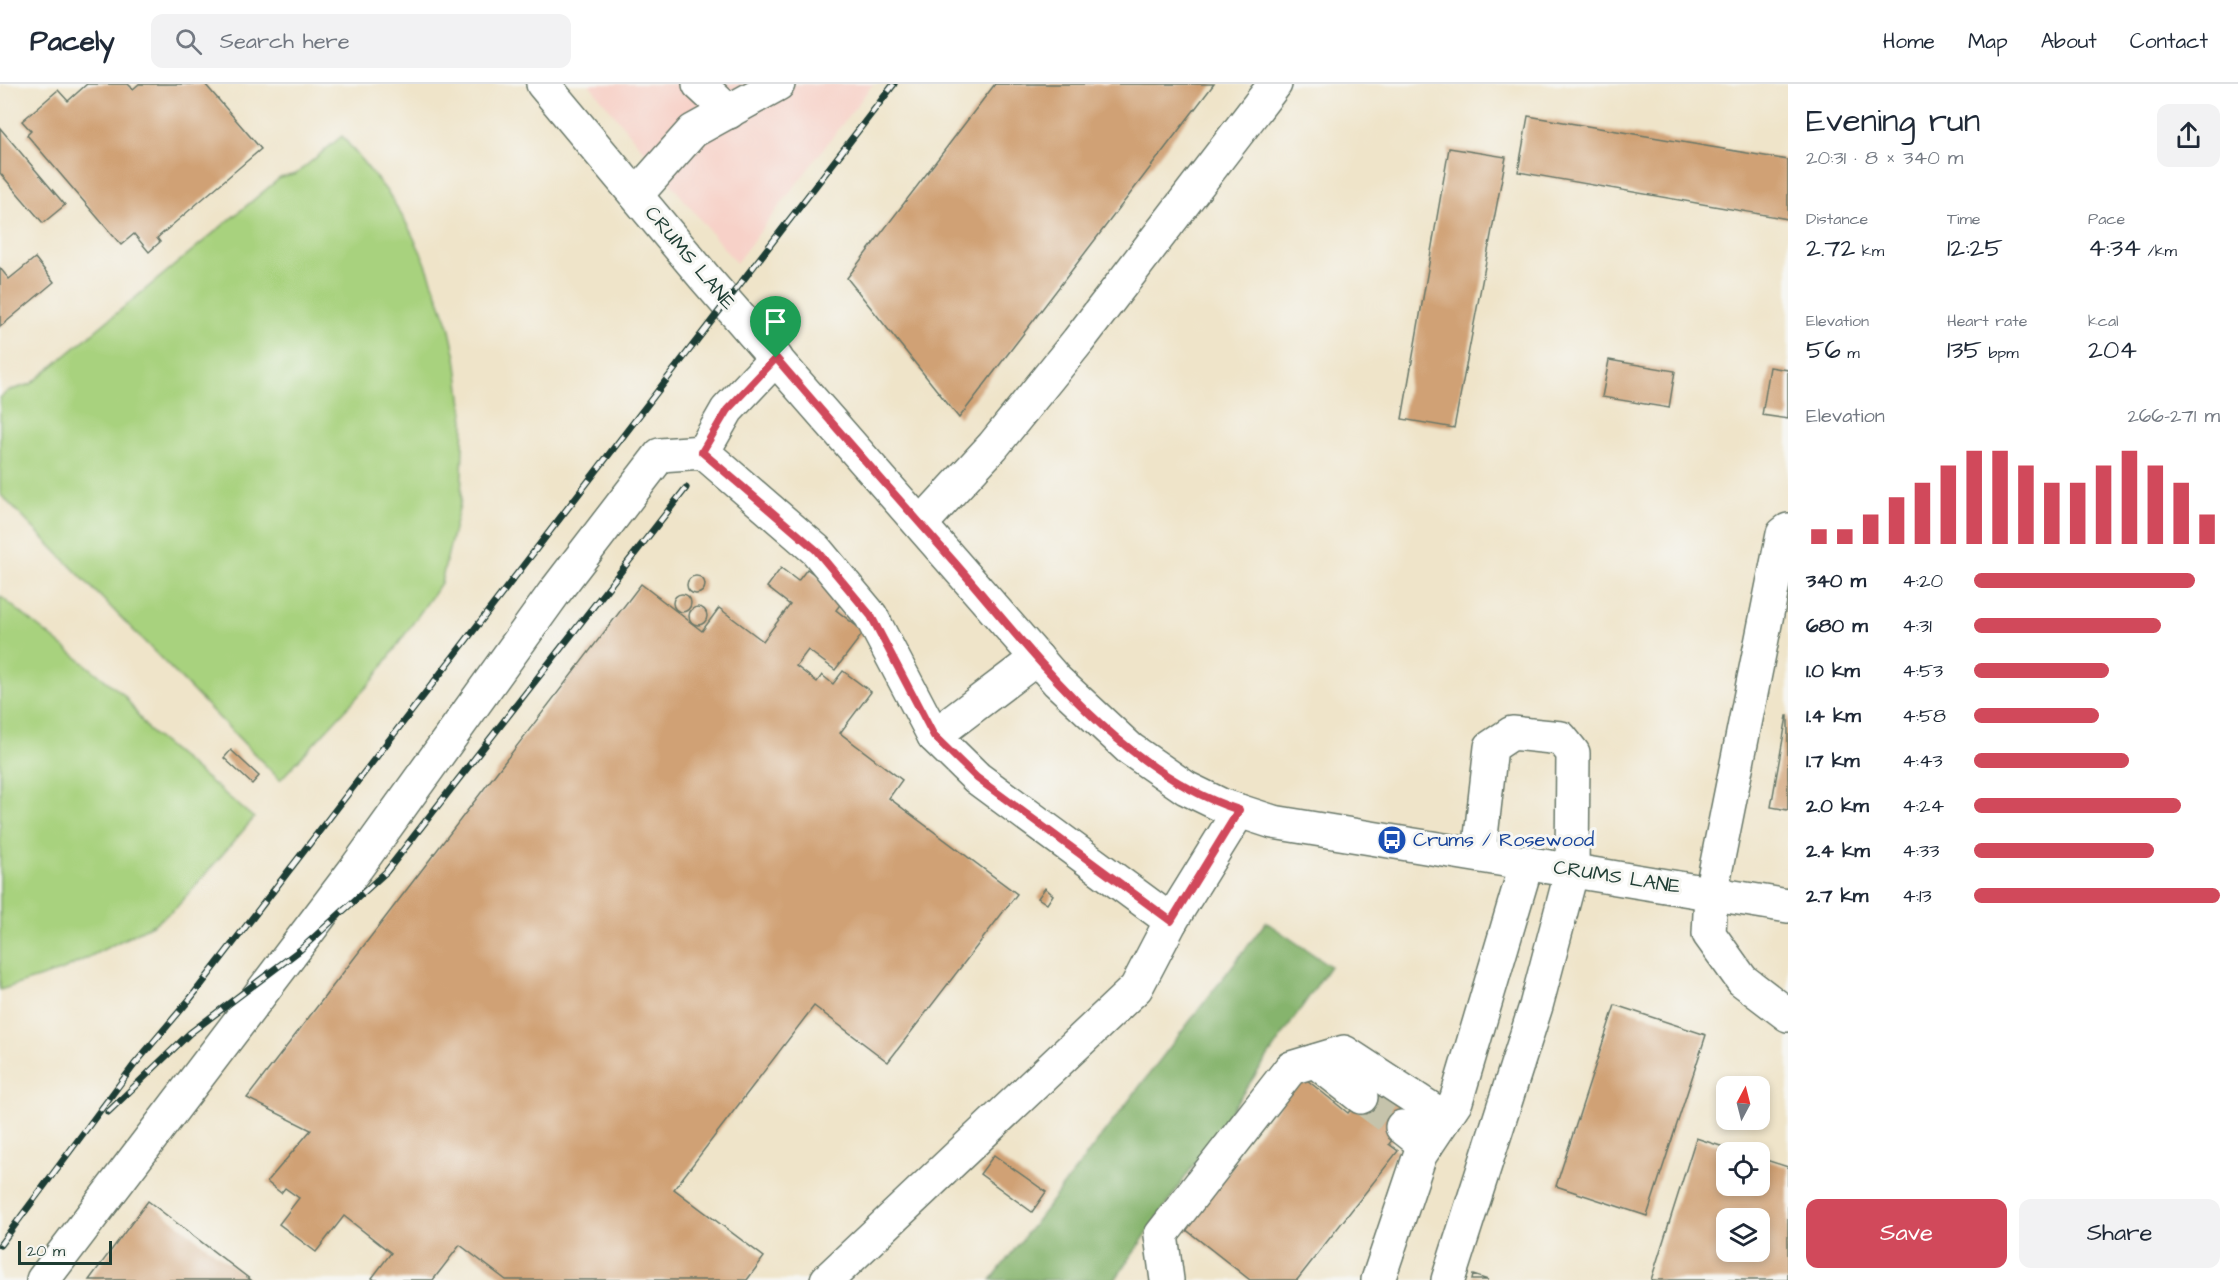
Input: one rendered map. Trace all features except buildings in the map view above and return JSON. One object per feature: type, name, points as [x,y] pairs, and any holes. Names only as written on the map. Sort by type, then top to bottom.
[{"type":"street","name":"CRUMS LANE","points":[[543,84],[776,358],[1057,681],[1130,749],[1186,788],[1273,822],[1788,906]]},
{"type":"street","points":[[699,84],[729,112]]},
{"type":"street","points":[[637,194],[693,131],[778,84]]},
{"type":"street","points":[[921,524],[993,446],[1035,394],[1275,84]]},
{"type":"street","points":[[702,452],[727,410],[776,358]]},
{"type":"street","points":[[43,1280],[357,867],[554,593],[660,455],[702,452],[816,550],[871,616],[934,736],[977,778],[1171,921]]},
{"type":"street","points":[[1788,530],[1783,534],[1711,893],[1709,934],[1742,980],[1788,1015]]},
{"type":"street","points":[[934,736],[1037,658]]},
{"type":"street","points":[[1448,1280],[1536,1006],[1572,870],[1573,753],[1561,738],[1512,734],[1491,747],[1479,854]]},
{"type":"street","points":[[827,1280],[1136,988],[1171,921],[1239,810]]},
{"type":"street","points":[[1378,1280],[1420,1155],[1414,1137],[1445,1118],[1456,1101],[1527,862]]},
{"type":"street","points":[[1167,1280],[1161,1235],[1291,1068],[1344,1052],[1445,1118]]},
{"type":"street","points":[[1315,1061],[1361,1097]]},
{"type":"shaded area","points":[[589,84],[873,84],[736,263]]},
{"type":"green space","points":[[342,136],[389,194],[408,226],[424,259],[449,326],[456,357],[464,421],[461,500],[441,583],[373,680],[280,780],[0,494],[0,398],[8,391],[31,384],[280,178],[296,174]]},
{"type":"green space","points":[[0,596],[124,695],[148,730],[254,818],[176,908],[154,924],[63,970],[0,990]]},
{"type":"green space","points":[[1266,922],[1330,966],[1115,1280],[991,1280]]},
{"type":"tunnel","points":[[1361,1097],[1402,1127]]},
{"type":"railway","points":[[0,1245],[134,1065],[190,999],[894,84]]},
{"type":"railway","points":[[108,1112],[190,1033],[300,950],[386,872],[686,488]]},
{"type":"place","name":"Crums / Rosewood","points":[[1392,840]]},
{"type":"route","points":[[776,358],[1057,681],[1130,749],[1186,788],[1221,805],[1239,810],[1171,921],[977,778],[934,736],[871,616],[816,550],[702,452],[727,410],[776,358]]}]
